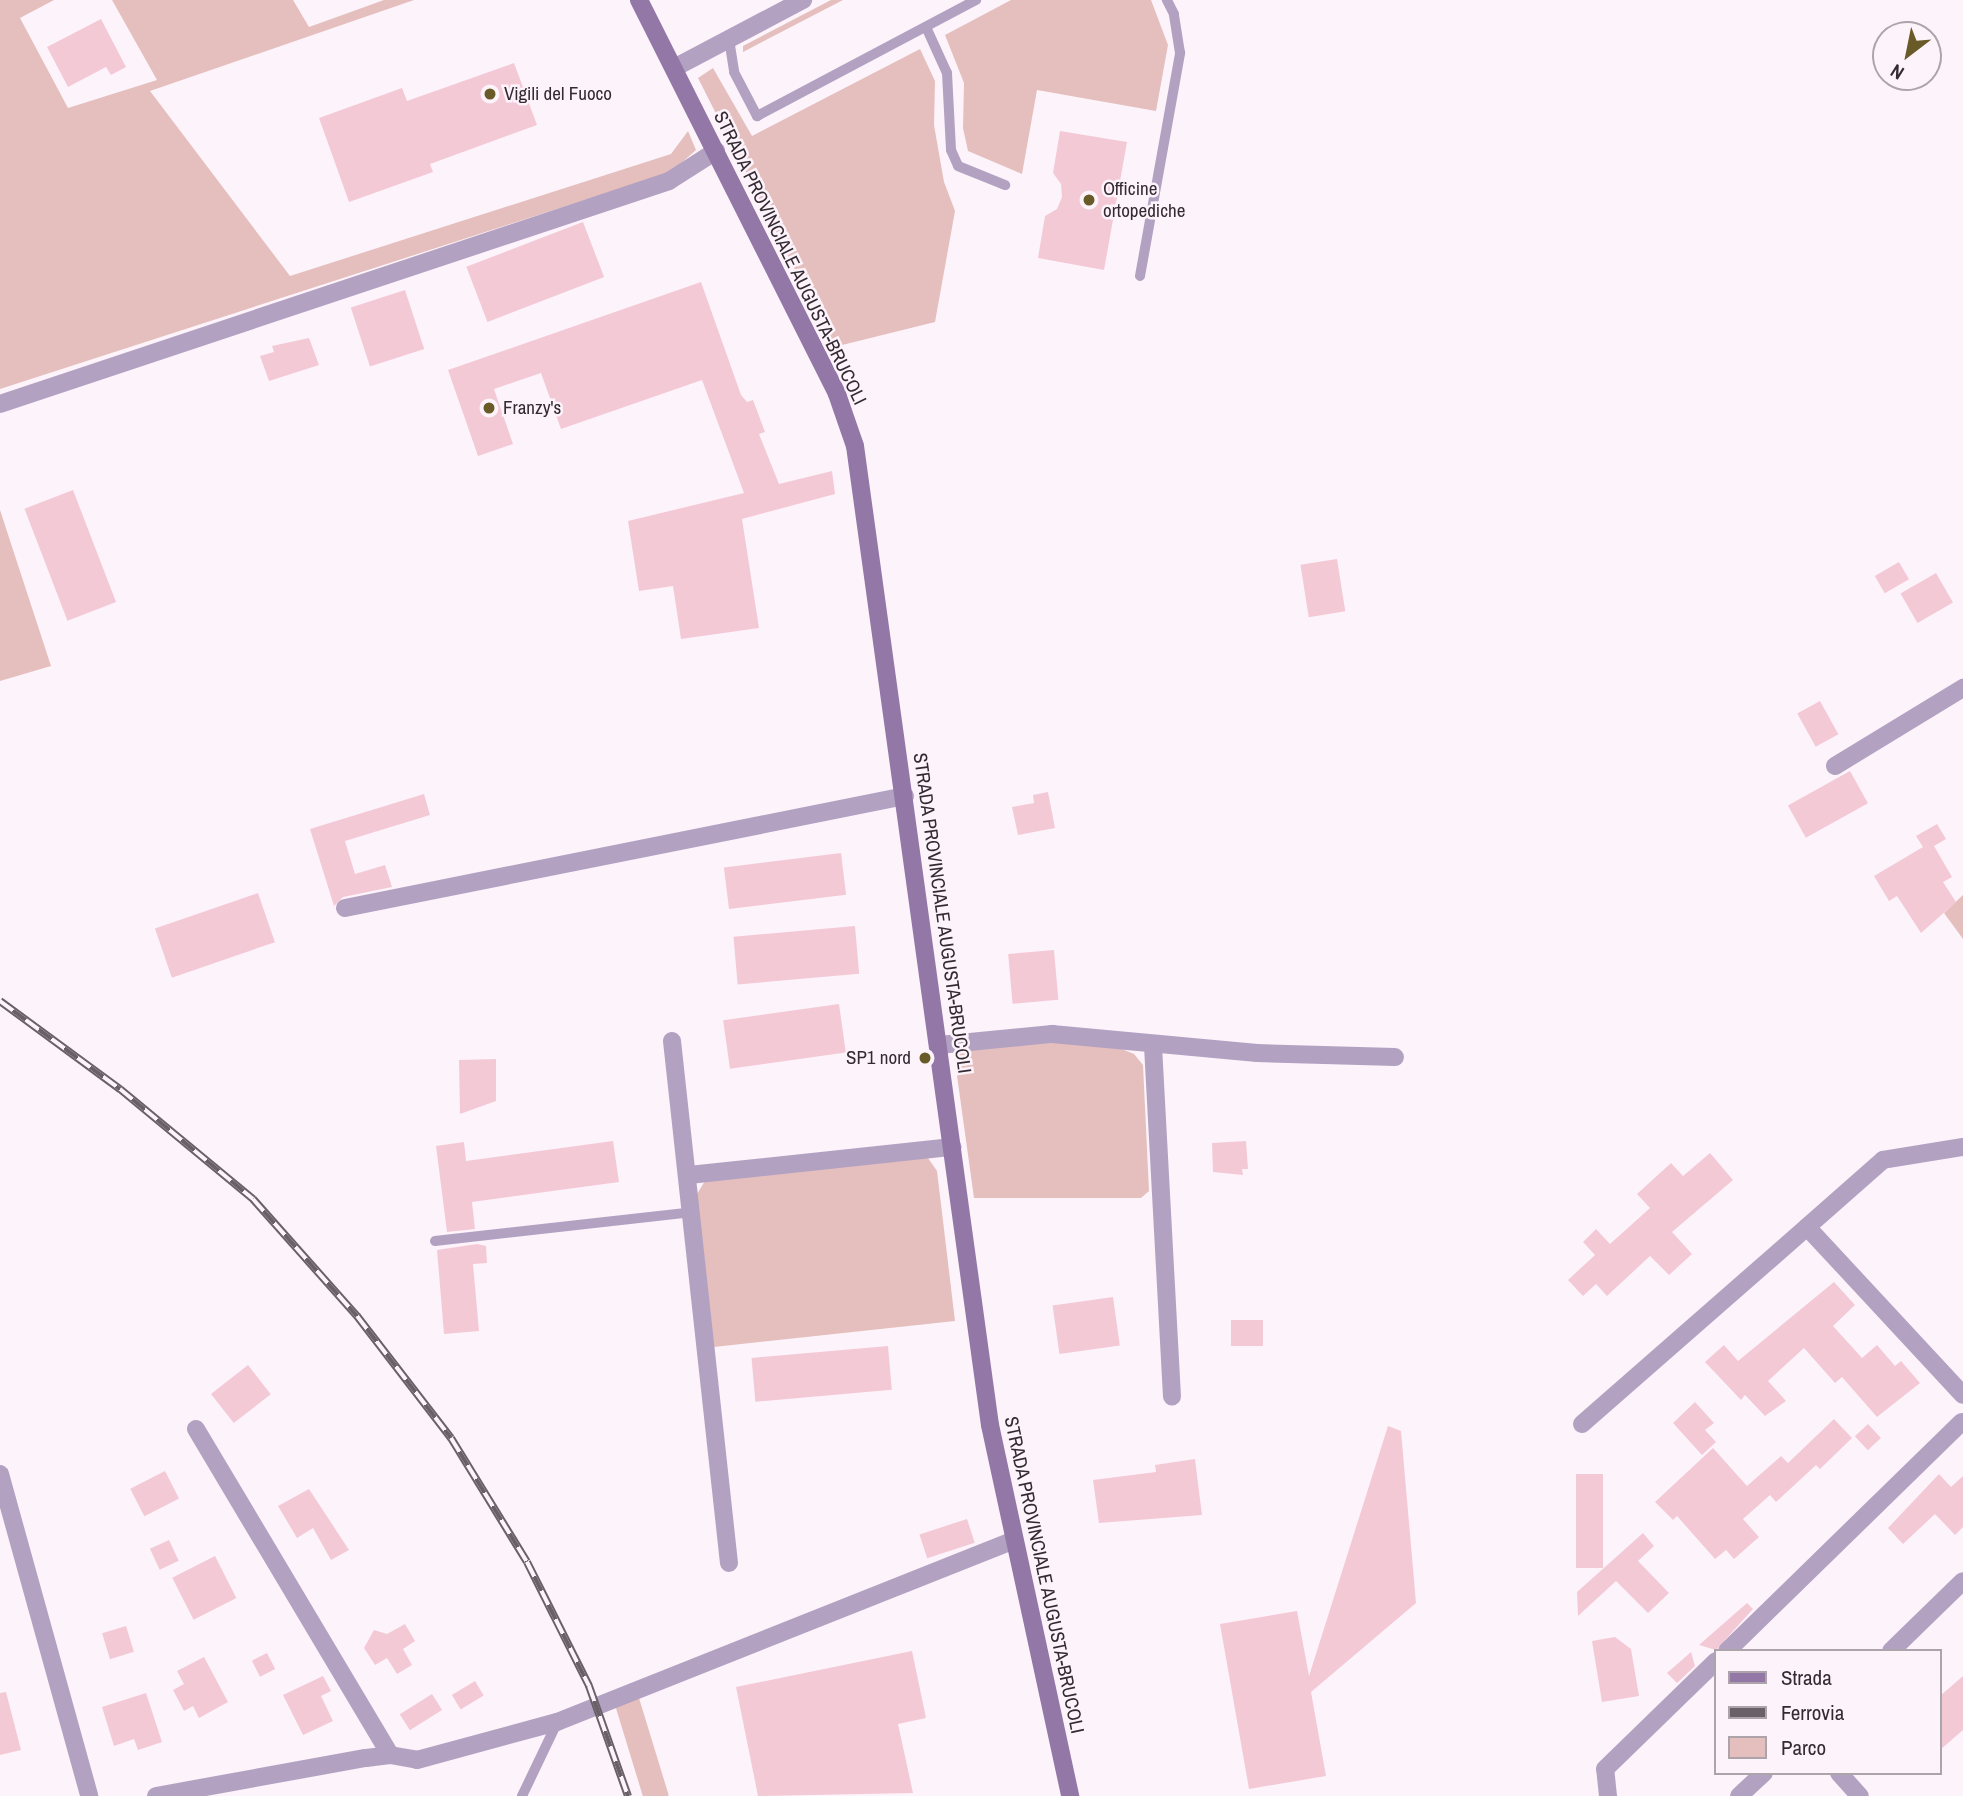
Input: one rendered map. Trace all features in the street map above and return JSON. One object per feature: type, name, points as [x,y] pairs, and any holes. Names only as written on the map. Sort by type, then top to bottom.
[{"type":"main road","name":"STRADA PROVINCIALE AUGUSTA-BRUCOLI","points":[[639,0],[837,394],[855,446],[990,1425],[1012,1541],[1070,1796]]},
{"type":"street","points":[[674,68],[803,0]]},
{"type":"street","points":[[0,404],[669,181],[716,151]]},
{"type":"street","points":[[1835,766],[1963,688]]},
{"type":"street","points":[[345,908],[905,796]]},
{"type":"street","points":[[939,1045],[1052,1034],[1153,1045],[1395,1057]]},
{"type":"street","points":[[672,1041],[689,1175],[729,1563]]},
{"type":"street","points":[[1153,1045],[1172,1396]]},
{"type":"street","points":[[689,1175],[953,1147]]},
{"type":"street","points":[[1582,1424],[1883,1160],[1963,1147]]},
{"type":"street","points":[[1807,1227],[1963,1395]]},
{"type":"street","points":[[1729,1649],[1962,1422]]},
{"type":"street","points":[[196,1429],[390,1755]]},
{"type":"street","points":[[0,1474],[89,1796]]},
{"type":"street","points":[[156,1796],[390,1755],[417,1760],[557,1722],[1012,1541]]},
{"type":"street","points":[[1893,1649],[1963,1581]]},
{"type":"street","points":[[1608,1796],[1605,1769],[1714,1663]]},
{"type":"street","points":[[1739,1796],[1761,1775]]},
{"type":"street","points":[[1841,1775],[1860,1796]]},
{"type":"lane","points":[[729,39],[734,72],[757,116],[976,0]]},
{"type":"lane","points":[[1140,276],[1180,53],[1174,14],[1167,0]]},
{"type":"lane","points":[[926,26],[947,73],[951,150],[958,166],[1004,185]]},
{"type":"lane","points":[[435,1241],[692,1212]]},
{"type":"lane","points":[[522,1796],[557,1722]]},
{"type":"green space","points":[[0,0],[54,0],[20,18],[68,108],[157,80],[112,0],[293,0],[309,27],[384,0],[414,0],[150,91],[290,276],[671,154],[688,131],[696,150],[671,172],[0,389]]},
{"type":"green space","points":[[831,0],[843,0],[743,52],[743,46]]},
{"type":"green space","points":[[1011,0],[1151,0],[1168,45],[1156,111],[1037,90],[1022,174],[968,151],[963,128],[964,83],[945,35]]},
{"type":"green space","points":[[920,49],[935,81],[934,125],[944,182],[955,211],[935,322],[834,347],[698,78],[713,68],[752,136]]},
{"type":"green space","points":[[0,510],[51,666],[0,681]]},
{"type":"green space","points":[[1963,895],[1963,939],[1944,913]]},
{"type":"green space","points":[[1037,1041],[1117,1047],[1134,1054],[1143,1065],[1149,1191],[1141,1198],[974,1198],[954,1054],[957,1049]]},
{"type":"green space","points":[[928,1158],[937,1171],[955,1321],[714,1347],[697,1194],[705,1181]]},
{"type":"green space","points":[[639,1698],[669,1796],[643,1796],[615,1705]]},
{"type":"building","points":[[101,19],[126,67],[111,75],[106,67],[68,87],[47,47]]},
{"type":"building","points":[[514,63],[537,125],[430,164],[433,172],[349,202],[319,118],[402,88],[407,101]]},
{"type":"building","name":"Officine ortopediche","points":[[1060,131],[1127,142],[1104,270],[1038,258],[1045,216],[1057,209],[1062,197],[1061,184],[1053,173]]},
{"type":"building","points":[[583,222],[604,277],[487,322],[466,267]]},
{"type":"building","points":[[701,282],[741,395],[747,402],[753,400],[765,432],[759,434],[779,484],[832,471],[835,494],[742,519],[759,628],[681,639],[673,586],[639,591],[628,521],[744,493],[702,380],[561,429],[541,373],[494,389],[513,444],[478,456],[448,370]]},
{"type":"building","points":[[405,290],[424,349],[370,367],[351,308]]},
{"type":"building","points":[[309,338],[319,365],[269,381],[260,356],[274,352],[272,346]]},
{"type":"building","points":[[73,490],[116,602],[67,621],[24,509]]},
{"type":"building","points":[[1337,559],[1345,611],[1309,617],[1300,565]]},
{"type":"building","points":[[1899,562],[1909,579],[1885,593],[1875,576]]},
{"type":"building","points":[[1936,573],[1953,602],[1917,623],[1900,594]]},
{"type":"building","points":[[1820,701],[1838,734],[1816,747],[1797,714]]},
{"type":"building","points":[[1850,771],[1868,803],[1806,838],[1788,805]]},
{"type":"building","points":[[1048,792],[1055,828],[1018,835],[1012,807],[1034,803],[1033,795]]},
{"type":"building","points":[[424,794],[430,815],[345,841],[355,874],[385,865],[392,887],[343,897],[334,906],[310,829]]},
{"type":"building","points":[[1937,824],[1946,839],[1934,846],[1952,877],[1943,882],[1956,902],[1921,933],[1897,896],[1889,901],[1874,876],[1923,847],[1916,836]]},
{"type":"building","points":[[841,853],[846,895],[729,909],[724,867]]},
{"type":"building","points":[[258,893],[275,942],[172,978],[155,928]]},
{"type":"building","points":[[855,926],[859,974],[738,984],[733,937]]},
{"type":"building","points":[[1054,950],[1058,1000],[1013,1004],[1008,954]]},
{"type":"building","points":[[839,1004],[846,1053],[730,1069],[723,1020]]},
{"type":"building","points":[[496,1059],[496,1101],[460,1114],[459,1060]]},
{"type":"building","points":[[613,1141],[619,1182],[472,1202],[475,1229],[447,1232],[436,1146],[464,1142],[466,1161]]},
{"type":"building","points":[[1246,1141],[1248,1169],[1242,1169],[1243,1175],[1213,1172],[1212,1143]]},
{"type":"building","points":[[1710,1153],[1733,1180],[1672,1232],[1692,1254],[1669,1275],[1650,1256],[1607,1296],[1596,1284],[1583,1296],[1568,1280],[1595,1255],[1583,1242],[1596,1229],[1610,1244],[1650,1208],[1637,1194],[1671,1163],[1683,1176]]},
{"type":"building","points":[[477,1244],[486,1246],[487,1263],[473,1264],[479,1331],[444,1334],[437,1250]]},
{"type":"building","points":[[1834,1282],[1855,1305],[1833,1326],[1862,1358],[1877,1345],[1895,1366],[1901,1361],[1920,1383],[1877,1417],[1842,1377],[1835,1383],[1804,1348],[1768,1381],[1786,1401],[1765,1416],[1745,1395],[1741,1400],[1705,1362],[1724,1345],[1738,1361]]},
{"type":"building","points":[[1113,1297],[1120,1346],[1059,1354],[1053,1305]]},
{"type":"building","points":[[1231,1320],[1263,1320],[1263,1346],[1231,1346]]},
{"type":"building","points":[[888,1346],[892,1390],[755,1402],[752,1358]]},
{"type":"building","points":[[248,1365],[271,1394],[234,1423],[211,1394]]},
{"type":"building","points":[[1695,1402],[1714,1423],[1705,1430],[1716,1442],[1702,1455],[1673,1423]]},
{"type":"building","points":[[1834,1419],[1852,1438],[1820,1469],[1816,1465],[1776,1502],[1770,1495],[1743,1519],[1759,1537],[1734,1559],[1726,1550],[1715,1559],[1677,1516],[1673,1520],[1655,1502],[1713,1448],[1747,1486],[1781,1456],[1788,1463]]},
{"type":"building","points":[[1868,1424],[1881,1438],[1868,1450],[1855,1436]]},
{"type":"building","points":[[1388,1426],[1401,1431],[1416,1603],[1311,1692],[1326,1776],[1249,1789],[1220,1624],[1297,1611],[1309,1676]]},
{"type":"building","points":[[1195,1459],[1202,1515],[1099,1523],[1093,1480],[1156,1472],[1155,1465]]},
{"type":"building","points":[[165,1471],[179,1499],[144,1516],[130,1489]]},
{"type":"building","points":[[1576,1474],[1603,1474],[1603,1568],[1576,1568]]},
{"type":"building","points":[[1939,1474],[1951,1487],[1963,1476],[1963,1527],[1955,1535],[1935,1514],[1903,1544],[1888,1528]]},
{"type":"building","points":[[309,1489],[349,1550],[331,1560],[313,1528],[297,1538],[278,1506]]},
{"type":"building","points":[[967,1519],[975,1543],[927,1558],[919,1534]]},
{"type":"building","points":[[1643,1533],[1654,1546],[1638,1561],[1669,1593],[1648,1613],[1616,1581],[1578,1616],[1577,1592]]},
{"type":"building","points":[[169,1540],[179,1561],[160,1570],[150,1549]]},
{"type":"building","points":[[215,1556],[236,1598],[194,1620],[172,1578]]},
{"type":"building","points":[[1747,1603],[1753,1609],[1717,1649],[1699,1645]]},
{"type":"building","points":[[405,1624],[415,1641],[403,1649],[412,1665],[397,1674],[387,1658],[375,1665],[364,1648],[374,1630],[387,1634]]},
{"type":"building","points":[[126,1626],[134,1652],[110,1659],[102,1633]]},
{"type":"building","points":[[1615,1637],[1631,1649],[1639,1696],[1602,1702],[1592,1641]]},
{"type":"building","points":[[912,1651],[926,1718],[898,1724],[913,1793],[758,1796],[736,1687]]},
{"type":"building","points":[[1691,1652],[1695,1666],[1677,1683],[1667,1673]]},
{"type":"building","points":[[267,1653],[275,1669],[260,1677],[252,1661]]},
{"type":"building","points":[[204,1657],[228,1702],[199,1718],[193,1706],[184,1711],[173,1690],[184,1684],[177,1671]]},
{"type":"building","points":[[323,1676],[331,1691],[321,1696],[333,1721],[303,1735],[283,1695]]},
{"type":"building","points":[[1963,1676],[1963,1730],[1942,1748],[1942,1694]]},
{"type":"building","points":[[475,1681],[484,1696],[461,1709],[452,1695]]},
{"type":"building","points":[[6,1692],[21,1750],[0,1755],[0,1693]]},
{"type":"building","points":[[146,1693],[162,1742],[138,1750],[134,1739],[114,1746],[102,1707]]},
{"type":"building","points":[[432,1694],[442,1710],[410,1730],[400,1714]]},
{"type":"railway","points":[[0,1001],[120,1089],[253,1199],[357,1316],[451,1438],[527,1562],[589,1686],[628,1796]]},
{"type":"place","name":"Vigili del Fuoco","points":[[490,94]]},
{"type":"place","name":"Officine ortopediche","points":[[1089,200]]},
{"type":"place","name":"Franzy's","points":[[489,408]]},
{"type":"place","name":"SP1 nord","points":[[925,1058]]}]
